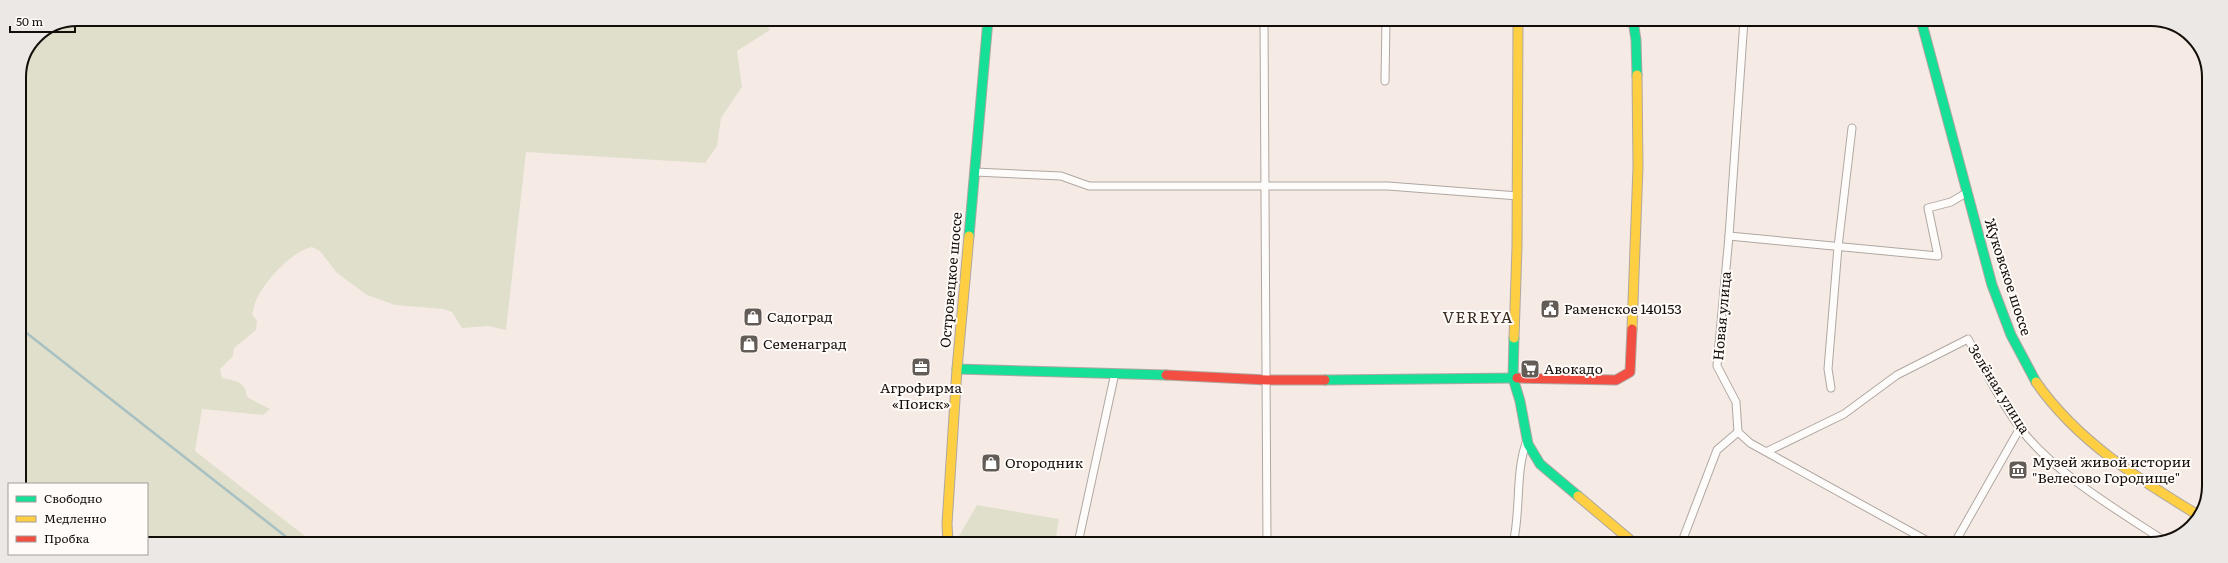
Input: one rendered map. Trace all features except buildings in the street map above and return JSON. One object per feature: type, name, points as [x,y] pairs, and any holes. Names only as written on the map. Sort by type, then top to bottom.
[{"type":"street","name":"Островецкое шоссе","points":[[948,537],[957,369],[987,26]]},
{"type":"street","points":[[1264,26],[1267,537]]},
{"type":"street","points":[[1385,81],[1386,26]]},
{"type":"street","points":[[1514,537],[1519,513],[1522,456],[1526,443],[1520,397],[1513,378],[1518,196],[1518,26]]},
{"type":"street","points":[[957,369],[1115,373],[1267,380],[1513,378],[1616,380],[1630,372],[1638,167],[1636,40],[1634,26]]},
{"type":"street","name":"Новая улица","points":[[1738,432],[1736,402],[1716,366],[1729,236],[1744,26]]},
{"type":"street","name":"Жуковское шоссе","points":[[1923,26],[1988,273],[2003,317],[2017,349],[2041,389],[2066,419],[2098,448],[2145,482],[2194,513]]},
{"type":"street","points":[[1831,388],[1828,370],[1838,247],[1852,128]]},
{"type":"street","points":[[975,172],[1061,176],[1089,186],[1265,184],[1388,186],[1518,196]]},
{"type":"street","points":[[1729,236],[1938,256],[1928,208],[1952,202],[1966,193]]},
{"type":"street","name":"Зелёная улица","points":[[1768,452],[1844,414],[1897,375],[1968,339],[2020,428],[2045,457],[2158,536]]},
{"type":"street","points":[[1079,537],[1115,373]]},
{"type":"street","points":[[1958,537],[2020,428]]},
{"type":"street","points":[[1684,537],[1717,450],[1738,432],[1750,443],[1920,537]]},
{"type":"street","points":[[1526,443],[1540,464],[1627,537]]},
{"type":"green space","points":[[77,26],[767,26],[770,30],[737,51],[742,87],[721,118],[717,146],[705,163],[526,152],[506,330],[488,326],[462,328],[452,312],[443,309],[395,305],[367,295],[337,273],[320,251],[312,247],[297,254],[281,266],[262,289],[257,298],[252,314],[257,321],[256,330],[234,348],[233,356],[220,369],[222,378],[239,383],[244,388],[247,397],[270,409],[263,415],[202,409],[195,451],[306,537],[148,537],[148,483],[26,483],[26,77],[30,58],[41,41],[49,35],[67,27]]},
{"type":"green space","points":[[977,505],[1059,519],[1056,537],[959,536]]},
{"type":"waterway","points":[[26,332],[286,537]]},
{"type":"traffic: fast","points":[[969,236],[987,26]]},
{"type":"traffic: fast","points":[[1634,26],[1636,40],[1637,75]]},
{"type":"traffic: fast","points":[[1923,26],[1992,285],[2011,335],[2036,382]]},
{"type":"traffic: fast","points":[[1514,338],[1513,378],[1520,401],[1528,444],[1540,464],[1578,496]]},
{"type":"traffic: fast","points":[[957,369],[1166,375]]},
{"type":"traffic: fast","points":[[1325,380],[1517,378]]},
{"type":"traffic: slow","points":[[1514,338],[1517,247],[1518,26]]},
{"type":"traffic: slow","points":[[1632,329],[1638,167],[1637,75]]},
{"type":"traffic: slow","points":[[948,537],[947,524],[957,369],[969,236]]},
{"type":"traffic: slow","points":[[2036,382],[2052,403],[2089,440],[2131,472],[2194,513]]},
{"type":"traffic: slow","points":[[1578,496],[1627,537]]},
{"type":"traffic: jam","points":[[1517,378],[1616,380],[1630,372],[1632,329]]},
{"type":"traffic: jam","points":[[1166,375],[1267,380],[1325,380]]},
{"type":"place","name":"Раменское 140153","points":[[1550,309]]},
{"type":"place","name":"Садоград","points":[[753,317]]},
{"type":"place","name":"Семенаград","points":[[749,344]]},
{"type":"place","name":"Агрофирма «Поиск»","points":[[921,367]]},
{"type":"place","name":"Авокадо","points":[[1530,369]]},
{"type":"place","name":"Огородник","points":[[991,463]]},
{"type":"place","name":"Музей живой истории \"Велесово Городище\"","points":[[2018,470]]},
{"type":"district","name":"VEREYA","points":[[1478,317]]}]
